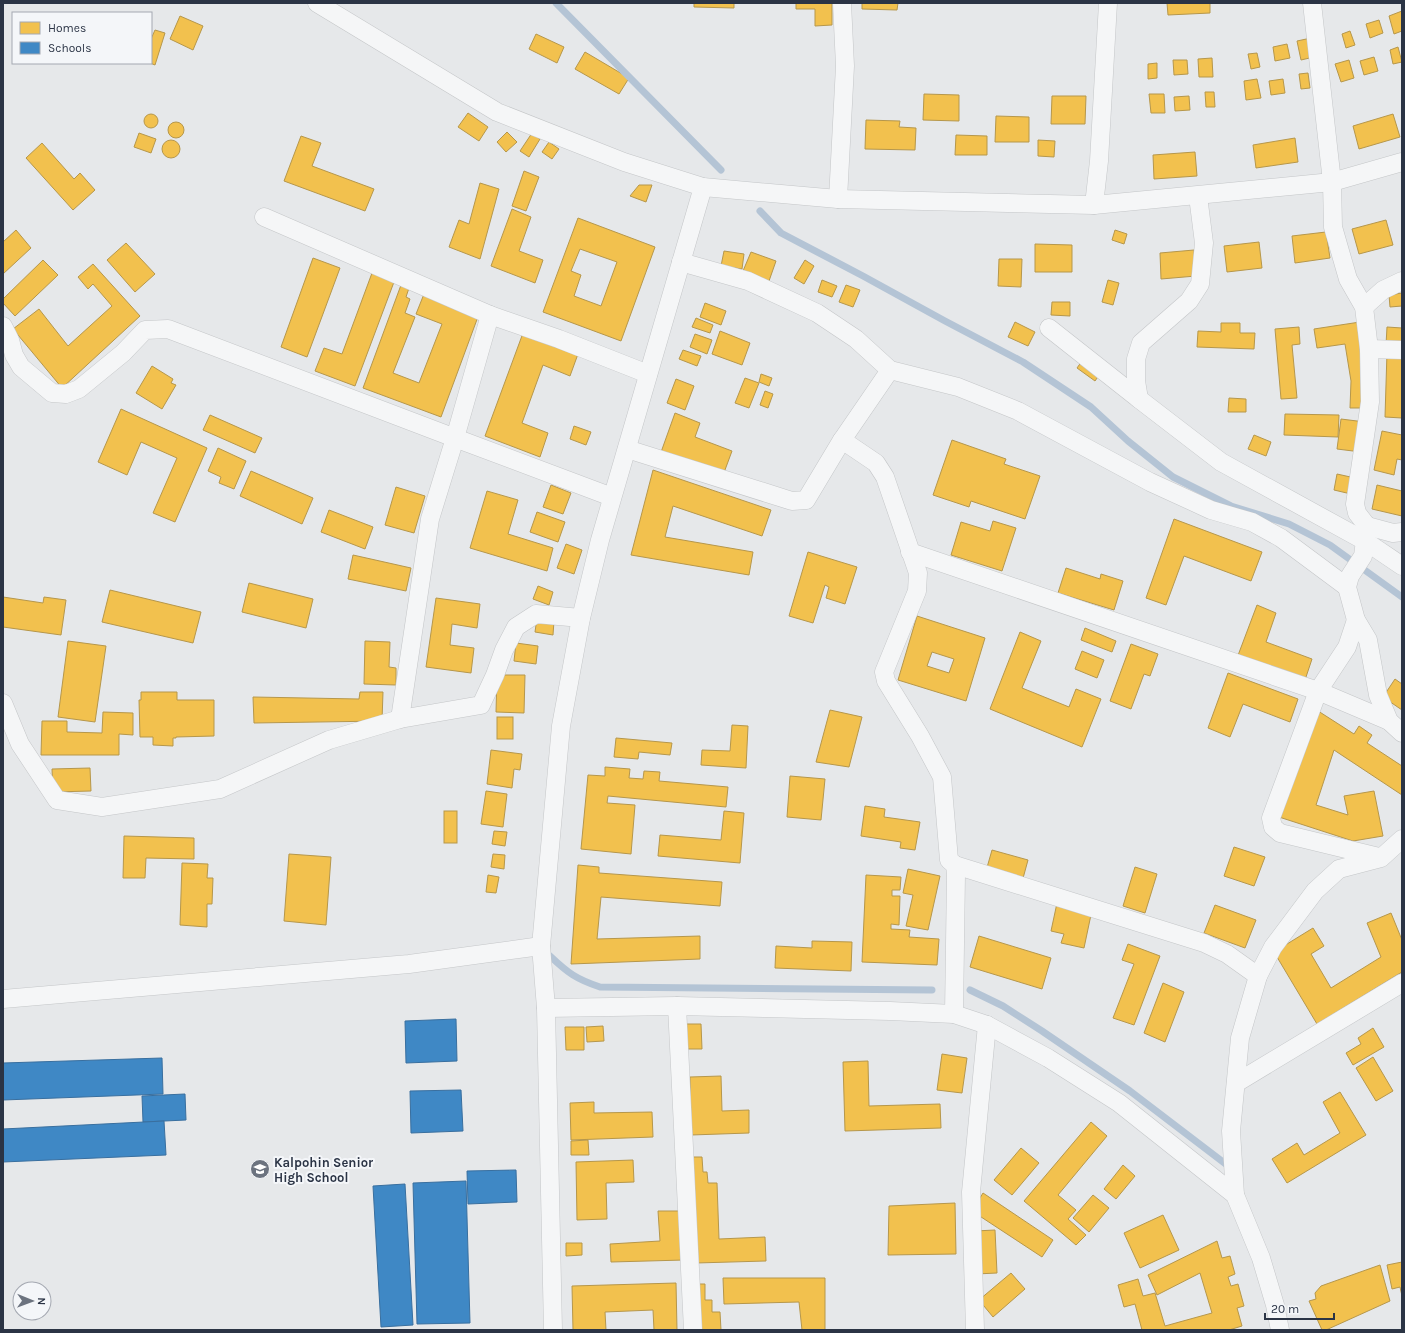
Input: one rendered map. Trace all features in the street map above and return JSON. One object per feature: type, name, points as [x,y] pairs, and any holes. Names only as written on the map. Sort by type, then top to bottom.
[{"type":"street","points":[[317,3],[497,112],[624,162],[703,187],[838,199],[1094,205],[1332,182],[1402,162]]},
{"type":"street","points":[[838,199],[845,66],[842,3]]},
{"type":"street","points":[[1094,205],[1099,161],[1108,3]]},
{"type":"street","points":[[1312,3],[1332,182],[1333,227],[1348,279],[1364,307],[1369,349],[1370,402],[1355,504],[1365,541],[1348,581],[1356,620],[1368,640],[1378,695],[1388,721]]},
{"type":"street","points":[[553,1330],[546,1008],[541,946],[561,726],[581,618],[600,540],[703,187]]},
{"type":"street","points":[[1139,399],[1136,381],[1136,359],[1141,343],[1189,301],[1200,284],[1204,243],[1198,196]]},
{"type":"street","points":[[264,217],[490,315],[559,339],[648,374]]},
{"type":"street","points":[[681,262],[748,281],[817,313],[856,339],[890,370],[958,387],[1018,411],[1150,482],[1211,510],[1252,522],[1281,538],[1348,581]]},
{"type":"street","points":[[1364,307],[1383,290],[1402,281]]},
{"type":"street","points":[[400,719],[430,519],[490,315]]},
{"type":"street","points":[[3,326],[10,340],[14,355],[21,367],[52,394],[66,394],[79,389],[123,353],[146,330],[168,329],[612,497]]},
{"type":"street","points":[[1049,328],[1221,462],[1365,541],[1402,566]]},
{"type":"street","points":[[1369,349],[1402,350]]},
{"type":"street","points":[[627,449],[792,501],[806,500],[842,440],[890,370]]},
{"type":"street","points":[[842,440],[876,463],[885,477],[918,573],[917,591],[884,672],[886,681],[920,736],[942,777],[949,860],[955,865],[1204,943],[1227,954],[1258,976]]},
{"type":"street","points":[[1365,541],[1402,532]]},
{"type":"street","points":[[910,552],[1318,691],[1388,721],[1402,733]]},
{"type":"street","points":[[3,703],[20,744],[57,800],[102,807],[220,789],[329,740],[400,719],[481,705],[495,675],[504,650],[516,628],[536,614],[581,618]]},
{"type":"street","points":[[1356,620],[1347,646],[1318,691],[1271,818],[1273,827],[1280,833],[1381,858]]},
{"type":"street","points":[[1280,1330],[1275,1305],[1261,1258],[1235,1196],[1232,1131],[1240,1038],[1258,976],[1273,947],[1315,891],[1339,869],[1381,858],[1402,839]]},
{"type":"street","points":[[954,1014],[955,865]]},
{"type":"street","points":[[3,999],[409,964],[541,946]]},
{"type":"street","points":[[1236,1083],[1402,983]]},
{"type":"street","points":[[546,1008],[677,1006],[954,1014],[987,1025],[1048,1058],[1119,1103],[1235,1196]]},
{"type":"street","points":[[677,1006],[693,1330]]},
{"type":"street","points":[[975,1330],[971,1192],[987,1025]]},
{"type":"building: Homes","points":[[694,3],[734,3],[734,8],[694,7]]},
{"type":"building: Homes","points":[[796,3],[832,3],[832,25],[815,26],[815,9],[796,9]]},
{"type":"building: Homes","points":[[862,3],[898,3],[897,10],[862,9]]},
{"type":"building: Homes","points":[[1167,3],[1210,3],[1210,13],[1168,15]]},
{"type":"building: Homes","points":[[1402,11],[1402,31],[1394,34],[1389,16]]},
{"type":"building: Homes","points":[[180,16],[203,26],[193,50],[170,39]]},
{"type":"building: Homes","points":[[1379,20],[1383,33],[1370,38],[1366,24]]},
{"type":"building: Homes","points":[[155,30],[165,33],[155,65],[152,64],[152,37]]},
{"type":"building: Homes","points":[[1350,31],[1355,45],[1346,48],[1342,34]]},
{"type":"building: Homes","points":[[536,34],[564,47],[557,63],[529,49]]},
{"type":"building: Homes","points":[[1311,38],[1314,57],[1301,60],[1297,41]]},
{"type":"building: Homes","points":[[1287,44],[1290,58],[1275,61],[1273,47]]},
{"type":"building: Homes","points":[[1398,47],[1402,62],[1393,64],[1390,50]]},
{"type":"building: Homes","points":[[585,52],[629,78],[619,94],[575,69]]},
{"type":"building: Homes","points":[[1257,53],[1260,67],[1251,69],[1248,54]]},
{"type":"building: Homes","points":[[1374,57],[1378,71],[1364,75],[1360,61]]},
{"type":"building: Homes","points":[[1212,58],[1213,77],[1199,77],[1198,59]]},
{"type":"building: Homes","points":[[1173,60],[1187,60],[1188,74],[1174,75]]},
{"type":"building: Homes","points":[[1349,60],[1354,78],[1341,82],[1335,64]]},
{"type":"building: Homes","points":[[1157,63],[1157,78],[1148,79],[1148,64]]},
{"type":"building: Homes","points":[[1308,73],[1310,88],[1301,89],[1299,74]]},
{"type":"building: Homes","points":[[1257,79],[1261,98],[1246,100],[1244,81]]},
{"type":"building: Homes","points":[[1283,79],[1285,93],[1271,95],[1269,81]]},
{"type":"building: Homes","points":[[1205,92],[1214,92],[1215,107],[1206,107]]},
{"type":"building: Homes","points":[[924,94],[959,95],[959,121],[923,120]]},
{"type":"building: Homes","points":[[1149,94],[1164,94],[1165,113],[1151,113]]},
{"type":"building: Homes","points":[[1052,96],[1086,96],[1085,124],[1051,124]]},
{"type":"building: Homes","points":[[1189,96],[1190,110],[1175,111],[1174,97]]},
{"type":"building: Homes","points":[[468,113],[488,127],[479,141],[458,127]]},
{"type":"building: Homes","points":[[151,114],[156,116],[158,121],[156,126],[151,128],[146,126],[144,121],[146,116]]},
{"type":"building: Homes","points":[[1393,114],[1400,137],[1359,149],[1353,126]]},
{"type":"building: Homes","points":[[996,116],[1029,117],[1029,142],[995,142]]},
{"type":"building: Homes","points":[[866,120],[900,121],[899,127],[916,128],[915,150],[865,149]]},
{"type":"building: Homes","points":[[173,122],[179,122],[184,127],[182,136],[179,138],[173,138],[168,133],[168,127]]},
{"type":"building: Homes","points":[[507,132],[517,142],[506,152],[497,142]]},
{"type":"building: Homes","points":[[139,133],[156,139],[151,153],[134,147]]},
{"type":"building: Homes","points":[[532,133],[540,139],[529,157],[520,151]]},
{"type":"building: Homes","points":[[956,135],[987,136],[987,155],[955,155]]},
{"type":"building: Homes","points":[[301,136],[321,143],[312,166],[374,189],[365,211],[284,181]]},
{"type":"building: Homes","points":[[1295,138],[1298,162],[1256,168],[1253,145]]},
{"type":"building: Homes","points":[[171,140],[177,143],[180,149],[177,155],[171,158],[165,155],[162,149],[165,143]]},
{"type":"building: Homes","points":[[1038,140],[1055,141],[1054,157],[1038,156]]},
{"type":"building: Homes","points":[[549,142],[559,149],[552,159],[542,152]]},
{"type":"building: Homes","points":[[42,143],[74,179],[80,173],[95,190],[73,210],[26,158]]},
{"type":"building: Homes","points":[[1195,152],[1197,176],[1154,179],[1153,155]]},
{"type":"building: Homes","points":[[524,171],[539,177],[526,211],[512,206]]},
{"type":"building: Homes","points":[[480,183],[499,189],[480,259],[449,247],[459,220],[469,224]]},
{"type":"building: Homes","points":[[639,185],[652,185],[646,202],[630,196]]},
{"type":"building: Homes","points":[[512,209],[531,217],[519,251],[543,260],[535,283],[491,266]]},
{"type":"building: Homes","points":[[578,218],[655,247],[621,341],[543,312]],"holes":[[[580,249],[617,262],[601,306],[574,296],[581,275],[571,271]]]},
{"type":"building: Homes","points":[[1386,220],[1393,245],[1359,254],[1352,229]]},
{"type":"building: Homes","points":[[16,230],[31,248],[3,274],[3,242]]},
{"type":"building: Homes","points":[[1115,230],[1127,234],[1124,244],[1112,240]]},
{"type":"building: Homes","points":[[1326,232],[1330,258],[1295,263],[1292,236]]},
{"type":"building: Homes","points":[[1259,242],[1262,268],[1227,272],[1224,246]]},
{"type":"building: Homes","points":[[126,243],[155,274],[135,292],[107,260]]},
{"type":"building: Homes","points":[[1035,244],[1072,245],[1072,272],[1035,272]]},
{"type":"building: Homes","points":[[1194,250],[1196,276],[1161,279],[1160,253]]},
{"type":"building: Homes","points":[[724,251],[744,254],[742,269],[721,266]]},
{"type":"building: Homes","points":[[751,252],[776,261],[769,281],[743,271]]},
{"type":"building: Homes","points":[[313,258],[340,268],[307,357],[281,347]]},
{"type":"building: Homes","points":[[999,259],[1022,259],[1021,287],[998,286]]},
{"type":"building: Homes","points":[[43,260],[58,275],[15,316],[3,303],[3,299]]},
{"type":"building: Homes","points":[[805,260],[814,266],[804,284],[794,278]]},
{"type":"building: Homes","points":[[93,264],[140,316],[62,388],[13,329],[39,309],[68,346],[112,306],[93,284],[88,289],[78,277]]},
{"type":"building: Homes","points":[[372,273],[394,282],[355,386],[315,371],[324,348],[342,354]]},
{"type":"building: Homes","points":[[822,280],[837,286],[832,297],[818,292]]},
{"type":"building: Homes","points":[[1108,280],[1119,283],[1113,305],[1102,302]]},
{"type":"building: Homes","points":[[401,285],[409,288],[406,297],[410,299],[405,313],[415,317],[393,373],[419,383],[442,324],[416,314],[424,294],[479,314],[441,417],[363,388]]},
{"type":"building: Homes","points":[[846,285],[860,290],[853,307],[839,302]]},
{"type":"building: Homes","points":[[1402,293],[1402,306],[1390,307],[1389,295]]},
{"type":"building: Homes","points":[[1052,302],[1070,302],[1070,316],[1051,315]]},
{"type":"building: Homes","points":[[705,303],[726,311],[721,325],[700,317]]},
{"type":"building: Homes","points":[[696,318],[713,325],[710,333],[692,327]]},
{"type":"building: Homes","points":[[1015,322],[1035,332],[1028,346],[1008,337]]},
{"type":"building: Homes","points":[[1360,322],[1367,408],[1350,408],[1351,381],[1345,344],[1317,348],[1314,329]]},
{"type":"building: Homes","points":[[1221,323],[1240,323],[1240,333],[1255,333],[1254,349],[1197,347],[1198,331],[1221,332]]},
{"type":"building: Homes","points":[[1299,327],[1300,344],[1292,345],[1297,398],[1281,399],[1275,329]]},
{"type":"building: Homes","points":[[1387,327],[1402,328],[1402,345],[1386,345]]},
{"type":"building: Homes","points":[[720,331],[750,343],[742,365],[712,354]]},
{"type":"building: Homes","points":[[523,333],[578,354],[570,376],[543,365],[522,423],[548,433],[540,457],[485,436]]},
{"type":"building: Homes","points":[[695,334],[712,340],[707,354],[690,347]]},
{"type":"building: Homes","points":[[683,350],[701,356],[697,366],[679,359]]},
{"type":"building: Homes","points":[[1387,352],[1402,352],[1402,418],[1385,417]]},
{"type":"building: Homes","points":[[1084,358],[1102,371],[1095,381],[1077,368]]},
{"type":"building: Homes","points":[[152,366],[173,379],[171,383],[176,385],[162,409],[136,393]]},
{"type":"building: Homes","points":[[761,374],[772,378],[769,386],[759,382]]},
{"type":"building: Homes","points":[[745,378],[759,383],[749,408],[735,403]]},
{"type":"building: Homes","points":[[676,379],[694,386],[685,410],[667,403]]},
{"type":"building: Homes","points":[[765,391],[773,394],[768,408],[760,405]]},
{"type":"building: Homes","points":[[1229,398],[1246,399],[1246,412],[1228,412]]},
{"type":"building: Homes","points":[[121,409],[207,448],[175,522],[153,513],[177,458],[141,442],[127,475],[98,462]]},
{"type":"building: Homes","points":[[675,413],[700,423],[695,437],[732,451],[722,478],[660,455]]},
{"type":"building: Homes","points":[[1285,414],[1339,415],[1338,437],[1284,435]]},
{"type":"building: Homes","points":[[210,415],[262,438],[255,453],[203,430]]},
{"type":"building: Homes","points":[[1341,419],[1365,422],[1361,452],[1337,449]]},
{"type":"building: Homes","points":[[574,426],[591,432],[586,445],[570,439]]},
{"type":"building: Homes","points":[[1382,431],[1402,435],[1402,460],[1397,459],[1394,475],[1374,470]]},
{"type":"building: Homes","points":[[1254,435],[1271,442],[1266,456],[1248,449]]},
{"type":"building: Homes","points":[[952,440],[1006,459],[1004,464],[1040,476],[1025,519],[971,501],[969,507],[933,495]]},
{"type":"building: Homes","points":[[218,448],[246,461],[234,489],[219,483],[221,477],[208,471]]},
{"type":"building: Homes","points":[[653,470],[771,510],[762,536],[673,506],[665,537],[753,552],[749,575],[631,555]]},
{"type":"building: Homes","points":[[251,471],[313,498],[302,524],[240,496]]},
{"type":"building: Homes","points":[[1337,474],[1355,478],[1351,494],[1334,490]]},
{"type":"building: Homes","points":[[551,485],[571,493],[563,514],[543,507]]},
{"type":"building: Homes","points":[[1377,485],[1402,491],[1402,516],[1372,509]]},
{"type":"building: Homes","points":[[396,487],[425,496],[414,533],[385,525]]},
{"type":"building: Homes","points":[[487,491],[518,500],[508,534],[553,548],[547,571],[470,548]]},
{"type":"building: Homes","points":[[329,510],[373,527],[365,549],[321,532]]},
{"type":"building: Homes","points":[[537,512],[565,522],[558,542],[530,532]]},
{"type":"building: Homes","points":[[1174,519],[1262,552],[1251,581],[1184,556],[1166,605],[1146,598]]},
{"type":"building: Homes","points":[[993,521],[1016,528],[1002,571],[951,555],[961,522],[990,531]]},
{"type":"building: Homes","points":[[566,544],[582,550],[574,574],[557,568]]},
{"type":"building: Homes","points":[[808,552],[857,567],[845,604],[826,598],[829,587],[825,585],[813,623],[789,616]]},
{"type":"building: Homes","points":[[353,555],[411,568],[406,591],[348,579]]},
{"type":"building: Homes","points":[[1066,568],[1100,579],[1101,574],[1123,581],[1114,610],[1058,593]]},
{"type":"building: Homes","points":[[249,583],[313,599],[306,628],[242,612]]},
{"type":"building: Homes","points":[[538,586],[553,592],[549,605],[533,599]]},
{"type":"building: Homes","points":[[110,590],[201,612],[193,643],[102,622]]},
{"type":"building: Homes","points":[[3,597],[43,603],[44,597],[66,600],[61,635],[3,627]]},
{"type":"building: Homes","points":[[436,598],[480,604],[477,628],[452,624],[450,645],[474,648],[471,673],[426,667]]},
{"type":"building: Homes","points":[[1257,605],[1276,613],[1266,642],[1312,659],[1304,683],[1237,658]]},
{"type":"building: Homes","points":[[917,616],[985,638],[966,701],[898,680]],"holes":[[[932,652],[954,659],[949,673],[927,666]]]},
{"type":"building: Homes","points":[[537,618],[554,621],[553,635],[535,632]]},
{"type":"building: Homes","points":[[1085,628],[1116,641],[1112,652],[1081,640]]},
{"type":"building: Homes","points":[[1020,632],[1041,641],[1022,688],[1069,707],[1076,689],[1101,699],[1082,747],[990,709]]},
{"type":"building: Homes","points":[[68,641],[106,646],[95,722],[58,717]]},
{"type":"building: Homes","points":[[365,641],[390,642],[389,667],[396,668],[396,685],[364,684]]},
{"type":"building: Homes","points":[[516,643],[538,646],[536,664],[514,661]]},
{"type":"building: Homes","points":[[1131,644],[1158,654],[1150,676],[1144,674],[1131,709],[1110,701]]},
{"type":"building: Homes","points":[[1082,651],[1104,660],[1097,678],[1075,669]]},
{"type":"building: Homes","points":[[1228,673],[1298,699],[1290,722],[1243,704],[1230,737],[1208,728]]},
{"type":"building: Homes","points":[[497,675],[525,675],[524,713],[496,712]]},
{"type":"building: Homes","points":[[1395,679],[1402,684],[1402,710],[1383,697]]},
{"type":"building: Homes","points":[[141,692],[177,692],[177,700],[214,700],[214,736],[176,737],[173,738],[173,746],[153,745],[153,737],[140,737],[139,700],[141,700]]},
{"type":"building: Homes","points":[[360,692],[383,692],[382,721],[254,723],[253,697],[359,699]]},
{"type":"building: Homes","points":[[1315,709],[1354,734],[1359,726],[1372,735],[1367,743],[1402,766],[1402,795],[1334,750],[1316,805],[1348,815],[1344,796],[1374,791],[1383,836],[1353,841],[1279,817]]},
{"type":"building: Homes","points":[[830,710],[862,717],[849,767],[816,762]]},
{"type":"building: Homes","points":[[103,712],[133,713],[133,735],[119,734],[119,755],[41,755],[42,721],[67,721],[67,732],[102,733]]},
{"type":"building: Homes","points":[[497,717],[513,717],[513,739],[497,739]]},
{"type":"building: Homes","points":[[732,725],[748,726],[746,768],[701,765],[702,750],[730,751]]},
{"type":"building: Homes","points":[[616,738],[672,743],[670,755],[639,752],[638,759],[614,757]]},
{"type":"building: Homes","points":[[491,750],[522,754],[520,770],[514,769],[512,788],[487,784]]},
{"type":"building: Homes","points":[[605,767],[630,769],[629,778],[643,779],[644,771],[660,772],[659,781],[728,787],[726,807],[608,796],[607,803],[635,805],[631,854],[581,849],[588,775],[605,776]]},
{"type":"building: Homes","points":[[90,768],[91,791],[53,792],[52,769]]},
{"type":"building: Homes","points":[[790,776],[825,779],[821,820],[787,817]]},
{"type":"building: Homes","points":[[486,791],[507,794],[503,827],[481,824]]},
{"type":"building: Homes","points":[[865,806],[885,809],[884,817],[920,822],[915,850],[900,848],[901,842],[861,836]]},
{"type":"building: Homes","points":[[444,811],[457,811],[457,843],[444,843]]},
{"type":"building: Homes","points":[[724,811],[744,813],[740,863],[658,856],[660,835],[721,840]]},
{"type":"building: Homes","points":[[494,831],[507,832],[505,846],[492,844]]},
{"type":"building: Homes","points":[[124,836],[194,838],[194,859],[146,858],[145,878],[123,878]]},
{"type":"building: Homes","points":[[1234,847],[1265,857],[1254,886],[1224,876]]},
{"type":"building: Homes","points":[[992,850],[1028,860],[1022,882],[986,871]]},
{"type":"building: Homes","points":[[289,854],[331,857],[326,925],[284,921]]},
{"type":"building: Homes","points":[[493,854],[505,855],[504,869],[491,867]]},
{"type":"building: Homes","points":[[182,863],[208,864],[207,878],[213,878],[212,904],[207,904],[207,927],[180,925]]},
{"type":"building: Homes","points":[[578,865],[599,867],[599,873],[722,882],[720,906],[601,897],[597,939],[700,936],[700,959],[571,964]]},
{"type":"building: Homes","points":[[1135,867],[1157,874],[1145,913],[1123,906]]},
{"type":"building: Homes","points":[[908,869],[940,876],[928,930],[906,926],[913,895],[903,893]]},
{"type":"building: Homes","points":[[488,875],[499,877],[496,893],[486,892]]},
{"type":"building: Homes","points":[[866,875],[901,877],[900,890],[892,890],[892,896],[900,896],[899,925],[891,924],[891,929],[910,930],[909,937],[939,939],[937,965],[862,962]]},
{"type":"building: Homes","points":[[1057,903],[1092,910],[1084,948],[1061,943],[1064,934],[1051,931]]},
{"type":"building: Homes","points":[[1215,905],[1256,920],[1245,948],[1204,933]]},
{"type":"building: Homes","points":[[1391,913],[1402,940],[1402,972],[1317,1024],[1274,952],[1313,928],[1324,946],[1311,954],[1331,988],[1381,957],[1367,923]]},
{"type":"building: Homes","points":[[979,936],[1051,958],[1042,989],[970,967]]},
{"type":"building: Homes","points":[[812,941],[852,942],[851,971],[775,968],[776,946],[812,948]]},
{"type":"building: Homes","points":[[1128,944],[1160,956],[1134,1025],[1113,1018],[1134,964],[1122,960]]},
{"type":"building: Homes","points":[[1163,983],[1184,992],[1165,1042],[1144,1033]]},
{"type":"building: Homes","points":[[681,1024],[701,1024],[702,1049],[682,1049]]},
{"type":"building: Homes","points":[[603,1026],[604,1041],[587,1042],[586,1027]]},
{"type":"building: Homes","points":[[565,1027],[584,1027],[584,1050],[566,1050]]},
{"type":"building: Homes","points":[[1373,1028],[1384,1047],[1353,1065],[1346,1053],[1361,1044],[1358,1038]]},
{"type":"building: Homes","points":[[942,1054],[967,1058],[962,1093],[937,1090]]},
{"type":"building: Homes","points":[[1373,1057],[1393,1091],[1376,1101],[1356,1068]]},
{"type":"building: Homes","points":[[868,1061],[869,1106],[940,1104],[941,1128],[845,1131],[843,1062]]},
{"type":"building: Homes","points":[[721,1076],[722,1111],[749,1110],[749,1133],[691,1135],[690,1077]]},
{"type":"building: Homes","points":[[1340,1092],[1366,1135],[1287,1183],[1272,1159],[1297,1143],[1304,1155],[1340,1133],[1323,1102]]},
{"type":"building: Homes","points":[[594,1102],[594,1113],[652,1112],[653,1137],[571,1140],[570,1103]]},
{"type":"building: Homes","points":[[1091,1122],[1107,1136],[1058,1195],[1076,1210],[1068,1219],[1086,1235],[1076,1245],[1024,1201]]},
{"type":"building: Homes","points":[[588,1140],[589,1155],[571,1155],[571,1141]]},
{"type":"building: Homes","points":[[1021,1148],[1039,1163],[1012,1195],[994,1180]]},
{"type":"building: Homes","points":[[693,1157],[702,1157],[703,1172],[707,1172],[708,1183],[717,1183],[719,1239],[765,1237],[766,1261],[696,1263]]},
{"type":"building: Homes","points":[[633,1160],[634,1182],[606,1183],[607,1219],[577,1220],[576,1162]]},
{"type":"building: Homes","points":[[1123,1165],[1135,1176],[1116,1199],[1104,1189]]},
{"type":"building: Homes","points":[[983,1193],[1053,1240],[1042,1257],[972,1211]]},
{"type":"building: Homes","points":[[1093,1195],[1109,1208],[1089,1232],[1073,1218]]},
{"type":"building: Homes","points":[[955,1203],[956,1254],[888,1255],[889,1206]]},
{"type":"building: Homes","points":[[658,1211],[682,1211],[684,1260],[611,1262],[610,1244],[660,1241]]},
{"type":"building: Homes","points":[[1163,1215],[1179,1250],[1140,1268],[1124,1233]]},
{"type":"building: Homes","points":[[995,1230],[997,1273],[976,1274],[975,1231]]},
{"type":"building: Homes","points":[[1217,1241],[1222,1258],[1230,1256],[1235,1274],[1228,1277],[1231,1286],[1238,1284],[1244,1306],[1237,1308],[1242,1326],[1229,1330],[1142,1330],[1135,1304],[1124,1307],[1118,1285],[1138,1279],[1143,1296],[1155,1293],[1165,1326],[1212,1313],[1200,1273],[1157,1295],[1148,1275]]},
{"type":"building: Homes","points":[[566,1243],[582,1243],[582,1255],[566,1256]]},
{"type":"building: Homes","points":[[1402,1262],[1402,1296],[1400,1287],[1392,1289],[1387,1265]]},
{"type":"building: Homes","points":[[1380,1265],[1390,1301],[1326,1330],[1322,1330],[1309,1301],[1316,1299],[1315,1293],[1321,1286]]},
{"type":"building: Homes","points":[[1011,1273],[1025,1289],[993,1317],[979,1300]]},
{"type":"building: Homes","points":[[723,1278],[825,1278],[825,1330],[802,1330],[799,1302],[724,1304]]},
{"type":"building: Homes","points":[[676,1283],[677,1330],[654,1330],[653,1310],[605,1312],[606,1330],[573,1330],[572,1286]]},
{"type":"building: Homes","points":[[695,1284],[705,1284],[705,1300],[712,1300],[712,1312],[720,1312],[721,1330],[697,1330]]},
{"type":"building: Schools","points":[[456,1019],[457,1061],[406,1063],[405,1021]]},
{"type":"building: Schools","points":[[162,1058],[163,1094],[3,1100],[3,1063]]},
{"type":"building: Schools","points":[[461,1090],[463,1131],[411,1133],[410,1091]]},
{"type":"building: Schools","points":[[185,1094],[186,1120],[143,1122],[142,1096]]},
{"type":"building: Schools","points":[[164,1121],[166,1155],[3,1162],[3,1129]]},
{"type":"building: Schools","points":[[516,1170],[517,1202],[468,1204],[467,1171]]},
{"type":"building: Schools","points":[[466,1181],[470,1323],[417,1324],[413,1183]]},
{"type":"building: Schools","points":[[405,1184],[413,1325],[381,1327],[373,1186]]},
{"type":"waterway","points":[[556,3],[721,170]]},
{"type":"waterway","points":[[760,211],[781,233],[1023,362],[1091,407],[1128,441],[1173,477],[1231,506],[1289,524],[1330,545],[1402,597]]},
{"type":"waterway","points":[[550,956],[573,975],[600,987],[932,990]]},
{"type":"waterway","points":[[970,990],[1003,1006],[1042,1031],[1130,1091],[1227,1165]]},
{"type":"place","name":"Kalpohin Senior High School","points":[[260,1169]]}]
